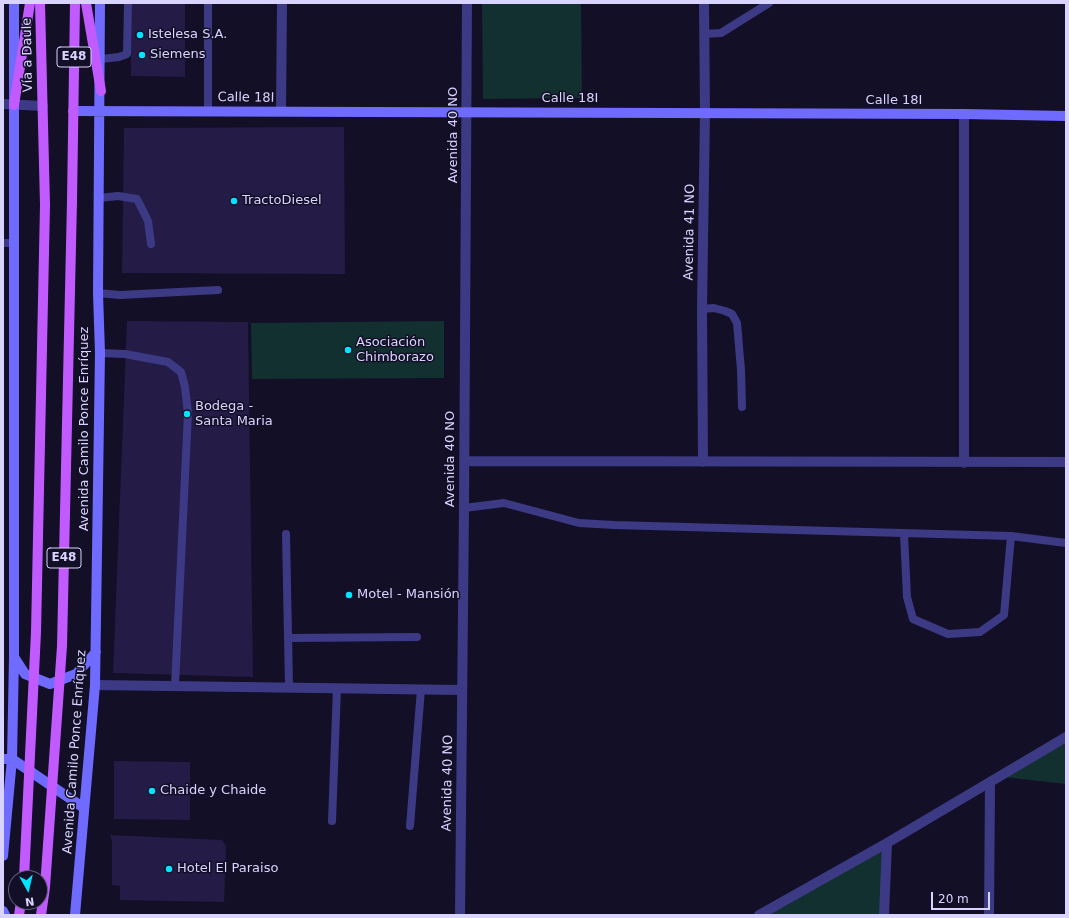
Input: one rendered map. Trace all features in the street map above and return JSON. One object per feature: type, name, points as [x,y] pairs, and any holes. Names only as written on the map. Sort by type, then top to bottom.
[{"type":"main road","name":"Vía a Daule","points":[[14,3],[14,105]]},
{"type":"main road","points":[[3,856],[14,657],[14,105],[30,3]]},
{"type":"main road","name":"Vía a Daule","points":[[40,3],[43,106]]},
{"type":"main road","name":"E48","points":[[73,111],[75,3]]},
{"type":"main road","points":[[86,3],[101,91]]},
{"type":"main road","name":"E48","points":[[100,3],[100,110]]},
{"type":"main road","name":"E48","points":[[24,870],[36,632],[45,205],[43,106]]},
{"type":"main road","name":"Avenida Camilo Ponce Enríquez","points":[[75,913],[95,685],[100,353],[98,293],[100,110]]},
{"type":"main road","name":"Calle 18I","points":[[73,111],[208,110],[964,114],[1066,116]]},
{"type":"main road","name":"Avenida Camilo Ponce Enríquez","points":[[41,915],[45,887],[62,646],[73,111]]},
{"type":"main road","points":[[14,657],[25,674],[50,684],[76,674],[96,652]]},
{"type":"main road","points":[[8,759],[84,808]]},
{"type":"main road","points":[[3,911],[5,915]]},
{"type":"street","points":[[281,111],[282,3]]},
{"type":"street","name":"Avenida 40 NO","points":[[460,915],[468,112],[467,3]]},
{"type":"street","name":"Avenida 41 NO","points":[[702,462],[702,309],[705,113],[704,3]]},
{"type":"street","points":[[3,104],[43,106]]},
{"type":"street","points":[[964,114],[964,463]]},
{"type":"street","points":[[464,461],[1066,462]]},
{"type":"street","points":[[95,685],[462,690]]},
{"type":"street","points":[[759,915],[887,843],[1066,736]]},
{"type":"street","points":[[989,915],[990,782]]},
{"type":"street","points":[[884,915],[887,843]]},
{"type":"lane","points":[[100,59],[120,57],[127,54],[128,3]]},
{"type":"lane","points":[[208,3],[208,110]]},
{"type":"lane","points":[[704,34],[720,33],[769,3]]},
{"type":"lane","points":[[99,198],[118,196],[137,199],[148,221],[151,244]]},
{"type":"lane","points":[[3,243],[14,243]]},
{"type":"lane","points":[[98,293],[120,295],[218,290]]},
{"type":"lane","points":[[702,309],[714,308],[725,311],[732,314],[737,324],[741,370],[742,407]]},
{"type":"lane","points":[[100,353],[125,354],[168,362],[181,372],[186,387],[188,413],[175,686]]},
{"type":"lane","points":[[464,508],[504,503],[579,523],[904,534],[1011,536],[1066,543]]},
{"type":"lane","points":[[286,534],[290,638],[289,687]]},
{"type":"lane","points":[[904,534],[907,597],[913,619],[948,634],[980,632],[1004,615],[1011,536]]},
{"type":"lane","points":[[290,638],[417,637]]},
{"type":"lane","points":[[332,821],[337,688]]},
{"type":"lane","points":[[410,826],[421,689]]},
{"type":"green space","points":[[482,3],[581,3],[582,98],[483,99]]},
{"type":"green space","name":"Asociación Chimborazo","points":[[444,321],[444,378],[252,379],[251,323]]},
{"type":"green space","points":[[1066,740],[1066,784],[1003,777]]},
{"type":"green space","points":[[883,849],[880,915],[767,915]]},
{"type":"building","points":[[131,3],[185,3],[185,77],[131,76]]},
{"type":"building","name":"TractoDiesel","points":[[344,127],[345,274],[122,273],[124,128]]},
{"type":"building","name":"Bodega - Santa Maria","points":[[127,321],[248,322],[253,677],[113,673]]},
{"type":"building","name":"Chaide y Chaide","points":[[114,761],[190,762],[190,820],[114,819]]},
{"type":"building","name":"Hotel El Paraiso","points":[[110,835],[222,840],[226,846],[224,902],[120,900],[120,886],[112,885],[112,841]]},
{"type":"place","name":"Istelesa S.A.","points":[[140,35]]},
{"type":"place","name":"Siemens","points":[[142,55]]},
{"type":"place","name":"TractoDiesel","points":[[234,201]]},
{"type":"place","name":"Asociación Chimborazo","points":[[348,350]]},
{"type":"place","name":"Bodega - Santa Maria","points":[[187,414]]},
{"type":"place","name":"Motel - Mansión","points":[[349,595]]},
{"type":"place","name":"Chaide y Chaide","points":[[152,791]]},
{"type":"place","name":"Hotel El Paraiso","points":[[169,869]]}]
